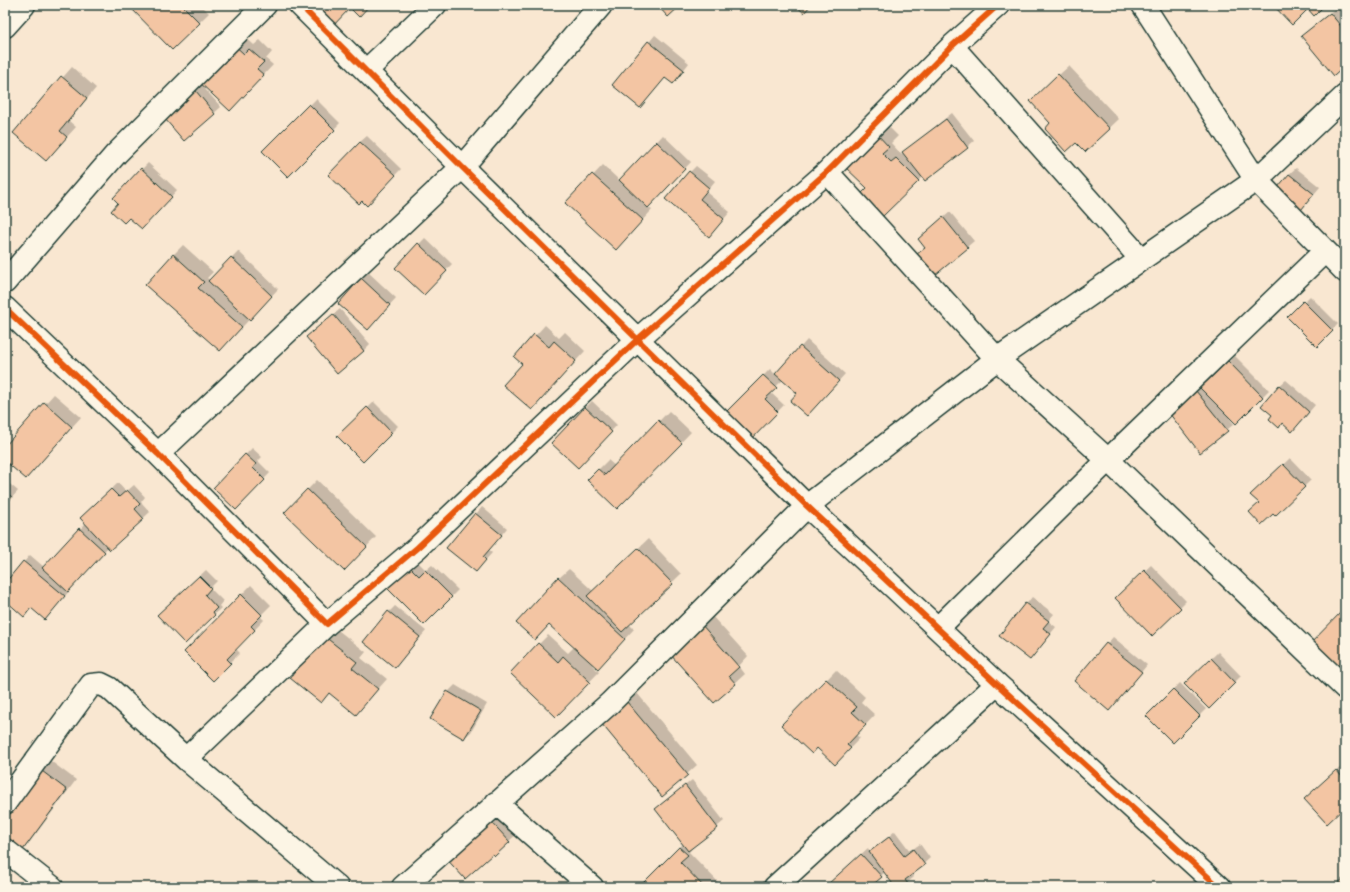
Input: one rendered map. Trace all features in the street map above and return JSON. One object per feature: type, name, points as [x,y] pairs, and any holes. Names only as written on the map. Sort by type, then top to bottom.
[{"type":"street","points":[[5,26],[24,5]]},
{"type":"street","points":[[5,282],[116,154],[265,5]]},
{"type":"street","points":[[300,5],[462,167],[807,506],[997,684],[1219,887]]},
{"type":"street","points":[[366,71],[435,5]]},
{"type":"street","points":[[158,454],[462,167],[601,5]]},
{"type":"street","points":[[186,759],[327,624],[418,547],[638,339],[827,172],[952,46],[998,5]]},
{"type":"street","points":[[1143,5],[1256,180],[1345,271]]},
{"type":"street","points":[[952,46],[1141,259]]},
{"type":"street","points":[[403,887],[610,703],[807,506],[997,359],[1256,180],[1345,96]]},
{"type":"street","points":[[827,172],[997,359],[1108,460],[1345,688]]},
{"type":"street","points":[[938,628],[1108,460],[1325,251]]},
{"type":"street","points":[[5,308],[158,454],[327,624]]},
{"type":"street","points":[[5,803],[91,685],[101,684],[109,688],[186,759],[337,887]]},
{"type":"street","points":[[775,887],[997,684]]},
{"type":"street","points":[[496,803],[592,887]]},
{"type":"street","points":[[5,850],[52,887]]},
{"type":"building","points":[[128,5],[182,5],[200,23],[172,50]]},
{"type":"building","points":[[323,5],[370,5],[359,17],[350,8],[330,29],[314,14]]},
{"type":"building","points":[[657,5],[681,5],[668,17]]},
{"type":"building","points":[[795,5],[811,5],[804,13]]},
{"type":"building","points":[[1273,5],[1324,6],[1314,16],[1308,9],[1292,25]]},
{"type":"building","points":[[1330,13],[1345,31],[1345,66],[1334,76],[1301,36]]},
{"type":"building","points":[[648,41],[684,70],[673,84],[665,78],[640,108],[612,85]]},
{"type":"building","points":[[232,43],[244,54],[249,49],[264,62],[257,69],[264,75],[230,111],[197,80]]},
{"type":"building","points":[[1058,74],[1110,129],[1085,152],[1076,143],[1066,152],[1045,129],[1050,123],[1030,101]]},
{"type":"building","points":[[61,76],[87,98],[60,131],[67,137],[46,161],[13,133]]},
{"type":"building","points":[[191,85],[215,114],[184,141],[159,112]]},
{"type":"building","points":[[309,104],[335,130],[288,177],[262,151]]},
{"type":"building","points":[[946,119],[968,148],[925,181],[902,152]]},
{"type":"building","points":[[876,133],[889,147],[882,153],[891,162],[896,158],[919,181],[883,216],[861,194],[867,188],[843,165]]},
{"type":"building","points":[[656,141],[685,169],[648,208],[619,180]]},
{"type":"building","points":[[360,142],[396,175],[367,206],[362,201],[359,204],[328,175]]},
{"type":"building","points":[[141,168],[172,197],[142,229],[129,218],[124,223],[111,211],[118,203],[113,198]]},
{"type":"building","points":[[689,171],[709,188],[700,199],[724,219],[709,237],[665,199]]},
{"type":"building","points":[[592,174],[643,220],[616,250],[565,203]]},
{"type":"building","points":[[1289,174],[1314,194],[1297,215],[1272,194]]},
{"type":"building","points":[[943,217],[968,248],[928,281],[915,266],[922,260],[917,254],[925,248],[918,239]]},
{"type":"building","points":[[418,243],[447,271],[424,295],[395,268]]},
{"type":"building","points":[[173,254],[204,282],[198,288],[242,327],[220,351],[145,285]]},
{"type":"building","points":[[231,257],[272,296],[250,320],[208,281]]},
{"type":"building","points":[[361,278],[390,305],[368,330],[338,304]]},
{"type":"building","points":[[1303,301],[1333,331],[1317,347],[1287,317]]},
{"type":"building","points":[[333,314],[364,351],[337,374],[306,337]]},
{"type":"building","points":[[534,334],[549,347],[554,341],[576,361],[532,410],[503,385],[522,364],[514,357]]},
{"type":"building","points":[[800,346],[839,381],[807,416],[790,401],[797,393],[775,374]]},
{"type":"building","points":[[1228,361],[1263,397],[1236,424],[1200,388]]},
{"type":"building","points":[[763,375],[777,388],[765,399],[778,412],[748,443],[721,417]]},
{"type":"building","points":[[1279,385],[1309,412],[1292,432],[1282,423],[1279,428],[1269,419],[1272,415],[1261,406]]},
{"type":"building","points":[[1196,391],[1228,431],[1200,453],[1169,413]]},
{"type":"building","points":[[44,402],[72,427],[26,479],[5,461],[5,446]]},
{"type":"building","points":[[367,407],[392,433],[363,462],[337,436]]},
{"type":"building","points":[[585,407],[612,432],[578,468],[551,443]]},
{"type":"building","points":[[658,420],[682,443],[617,509],[587,480],[598,469],[605,475]]},
{"type":"building","points":[[245,454],[256,464],[253,468],[265,480],[236,510],[213,488]]},
{"type":"building","points":[[1283,464],[1305,487],[1275,516],[1273,514],[1261,525],[1249,512],[1259,503],[1250,495]]},
{"type":"building","points":[[111,489],[119,497],[127,490],[140,504],[135,509],[144,519],[110,550],[80,518]]},
{"type":"building","points":[[307,489],[367,547],[344,571],[284,513]]},
{"type":"building","points":[[5,492],[12,497],[5,506]]},
{"type":"building","points":[[475,513],[502,535],[483,557],[486,560],[476,572],[446,548]]},
{"type":"building","points":[[79,528],[105,552],[68,592],[42,568]]},
{"type":"building","points":[[638,548],[673,584],[622,632],[587,596]]},
{"type":"building","points":[[23,561],[65,596],[45,620],[31,608],[24,617],[5,600],[9,594],[5,590],[5,583]]},
{"type":"building","points":[[409,566],[419,576],[425,570],[452,597],[424,625],[387,588]]},
{"type":"building","points":[[1144,570],[1181,608],[1152,636],[1115,598]]},
{"type":"building","points":[[199,576],[211,588],[205,595],[217,608],[213,612],[215,615],[185,644],[157,615]]},
{"type":"building","points":[[558,577],[625,639],[598,669],[549,625],[535,640],[516,623]]},
{"type":"building","points":[[241,594],[262,615],[251,626],[255,630],[227,659],[231,663],[213,681],[184,652]]},
{"type":"building","points":[[1025,603],[1049,621],[1043,628],[1051,634],[1030,660],[999,636]]},
{"type":"building","points":[[1345,608],[1345,659],[1331,673],[1306,648]]},
{"type":"building","points":[[388,611],[420,637],[395,668],[363,642]]},
{"type":"building","points":[[701,624],[739,667],[729,676],[736,684],[714,703],[669,653]]},
{"type":"building","points":[[324,636],[357,662],[352,668],[378,689],[356,715],[329,693],[321,703],[290,678]]},
{"type":"building","points":[[538,643],[558,662],[563,656],[590,682],[556,717],[510,673]]},
{"type":"building","points":[[1106,643],[1142,672],[1109,711],[1074,681]]},
{"type":"building","points":[[1211,658],[1235,683],[1209,709],[1184,684]]},
{"type":"building","points":[[826,679],[857,707],[852,712],[866,725],[847,745],[851,748],[835,765],[817,748],[812,754],[781,725]]},
{"type":"building","points":[[1173,689],[1200,716],[1173,743],[1146,716]]},
{"type":"building","points":[[447,691],[481,711],[464,739],[430,719]]},
{"type":"building","points":[[622,696],[688,775],[662,797],[596,717]]},
{"type":"building","points":[[38,768],[67,790],[20,854],[5,843],[5,812]]},
{"type":"building","points":[[1336,770],[1345,780],[1345,807],[1327,824],[1304,799]]},
{"type":"building","points":[[685,785],[718,828],[688,851],[655,809]]},
{"type":"building","points":[[486,816],[510,842],[495,856],[493,854],[465,879],[443,855]]},
{"type":"building","points":[[889,837],[904,856],[913,849],[925,865],[905,880],[908,884],[904,887],[895,887],[869,852]]},
{"type":"building","points":[[679,847],[688,855],[680,862],[704,887],[639,887]]},
{"type":"building","points":[[861,854],[882,877],[870,887],[831,887],[828,884]]},
{"type":"building","points":[[1345,877],[1345,887],[1334,887]]},
{"type":"cycle path","points":[[300,5],[462,167],[807,506],[997,684],[1219,887]]},
{"type":"cycle path","points":[[5,308],[158,454],[327,624],[418,547],[638,339],[827,172],[952,46],[998,5]]}]
